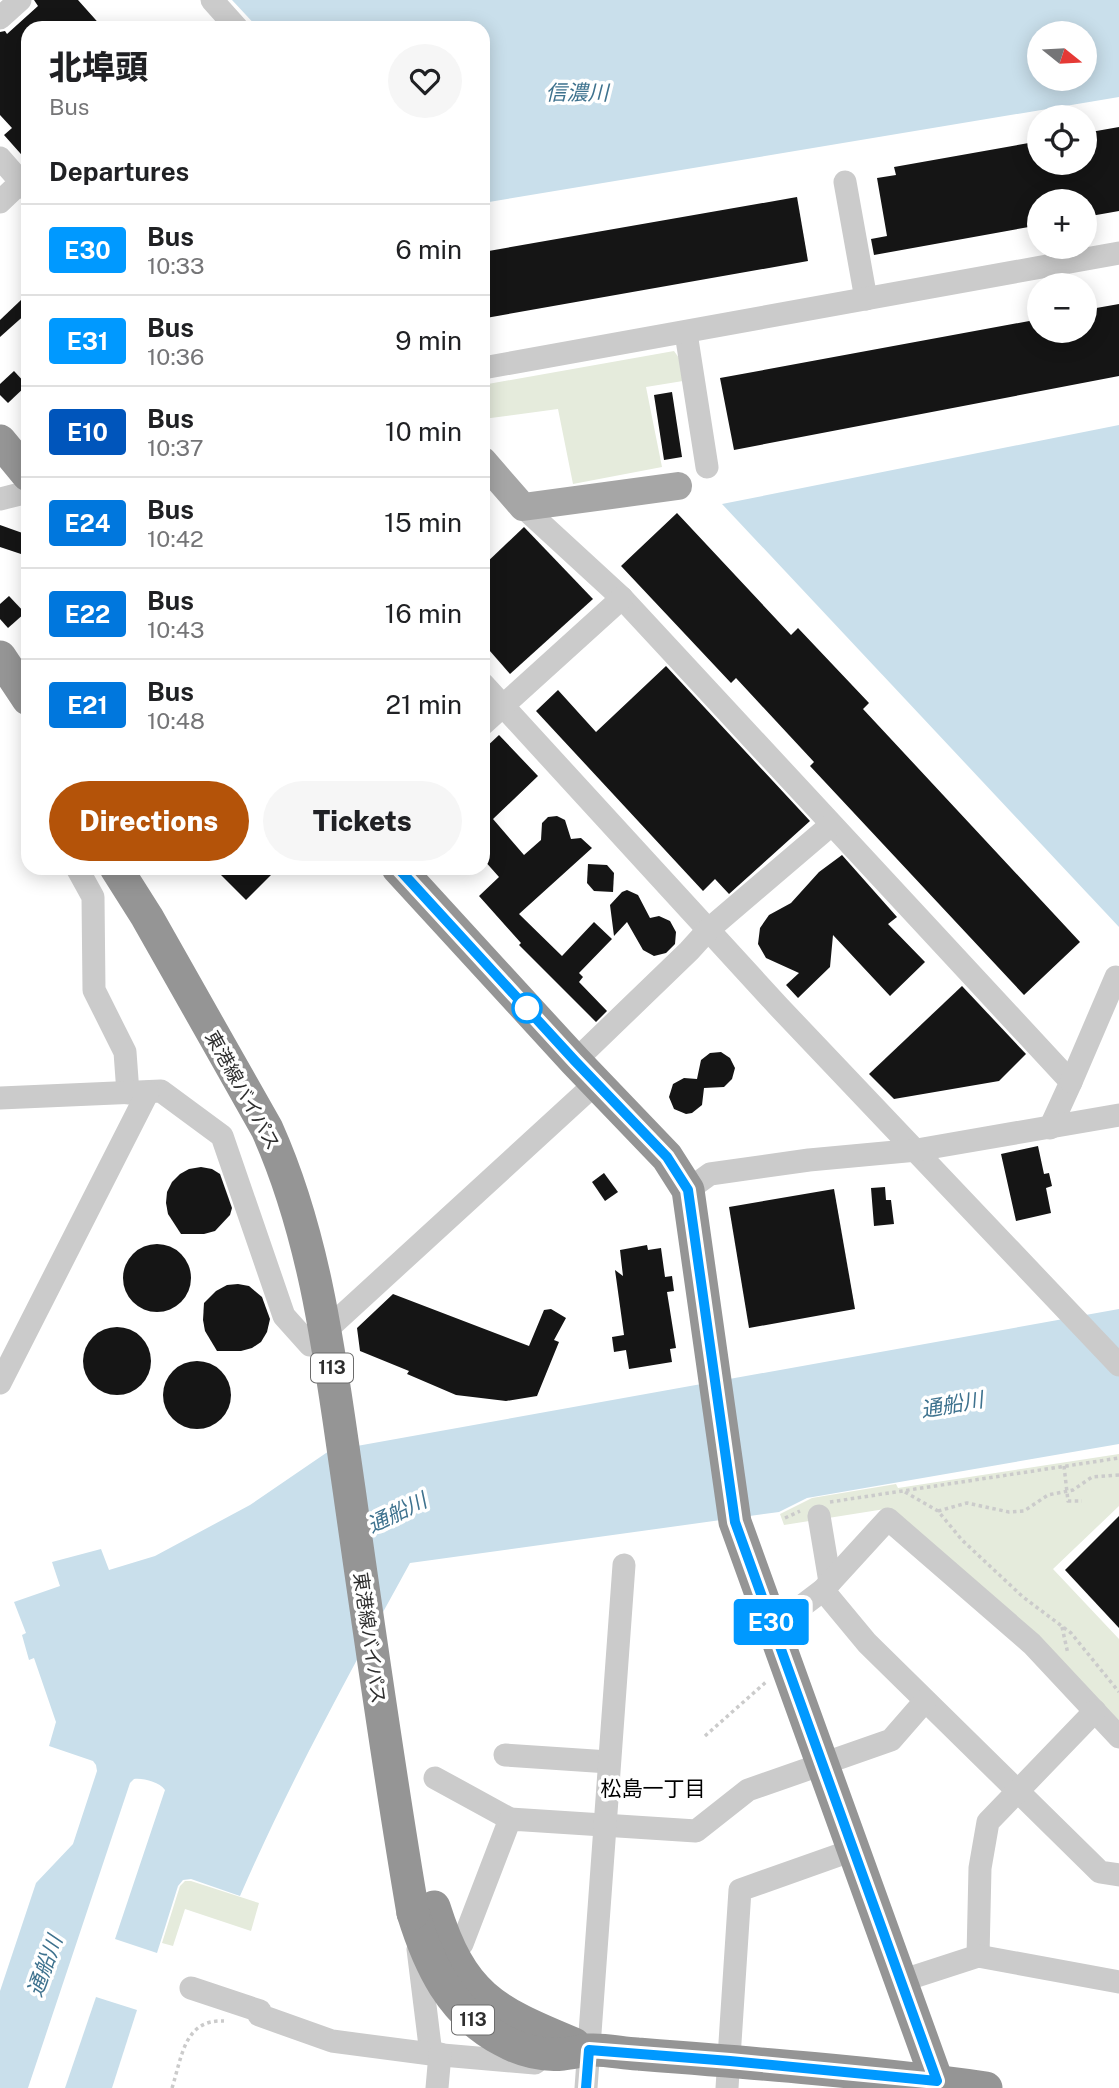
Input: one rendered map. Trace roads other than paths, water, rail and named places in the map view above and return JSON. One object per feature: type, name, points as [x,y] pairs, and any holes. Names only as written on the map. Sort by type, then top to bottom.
[{"type":"highway","points":[[0,441],[21,466]]},
{"type":"highway","points":[[0,657],[21,688]]},
{"type":"highway","points":[[0,687],[21,717]]},
{"type":"highway","name":"東港線バイパス","points":[[120,875],[267,1129],[295,1200],[315,1276],[331,1361],[381,1709],[424,1910],[434,1972],[449,1995],[485,2030],[519,2048],[541,2054],[561,2055],[589,2050],[729,2074],[938,2085]]},
{"type":"highway","name":"東港線バイパス","points":[[136,875],[278,1119],[301,1167],[334,1271],[422,1843],[424,1910]]},
{"type":"highway","points":[[404,875],[667,1157],[688,1190],[711,1368],[735,1522],[938,2085]]},
{"type":"highway","name":"113","points":[[938,2085],[986,2088]]},
{"type":"main road","points":[[490,469],[523,507],[678,486]]},
{"type":"street","points":[[0,18],[20,0]]},
{"type":"street","points":[[212,0],[231,21]]},
{"type":"street","points":[[0,158],[21,182]]},
{"type":"street","points":[[845,182],[866,299]]},
{"type":"street","points":[[0,202],[21,189]]},
{"type":"street","points":[[490,367],[1119,253]]},
{"type":"street","points":[[686,333],[707,467]]},
{"type":"street","points":[[0,499],[21,494]]},
{"type":"street","points":[[523,507],[622,598],[1071,1082]]},
{"type":"street","points":[[490,717],[622,598]]},
{"type":"street","points":[[490,691],[708,930],[1119,1365]]},
{"type":"street","points":[[0,1098],[161,1091],[222,1136],[284,1316],[310,1345],[586,1072],[708,930],[831,825]]},
{"type":"street","points":[[0,1384],[138,1092],[125,1052],[94,990],[93,897],[81,875]]},
{"type":"street","points":[[1050,1128],[1116,977]]},
{"type":"street","points":[[688,1190],[710,1174],[809,1160],[918,1150],[1119,1115]]},
{"type":"street","points":[[817,1509],[826,1586],[867,1643],[1100,1872],[1119,1875]]},
{"type":"street","points":[[773,1628],[826,1586],[888,1519],[1032,1644],[1119,1737]]},
{"type":"street","points":[[586,2088],[624,1565]]},
{"type":"street","points":[[435,1778],[510,1819],[696,1831],[748,1790],[891,1740],[925,1701]]},
{"type":"street","points":[[978,1956],[980,1868],[988,1822],[1095,1711]]},
{"type":"street","points":[[505,1755],[609,1762]]},
{"type":"street","points":[[462,1944],[510,1819]]},
{"type":"street","points":[[729,2074],[740,1890],[853,1850]]},
{"type":"street","points":[[424,1910],[437,2088]]},
{"type":"street","points":[[901,1982],[978,1956],[1119,1982]]},
{"type":"street","points":[[191,1989],[260,2011],[259,2015],[332,2041],[435,2054],[578,2067],[589,2050]]},
{"type":"water","name":"信濃川","points":[[232,0],[1119,0],[1119,97],[1071,105],[1027,105],[1027,112],[490,202],[490,21],[252,21]]},
{"type":"water","points":[[1119,425],[1119,927],[722,504]]},
{"type":"water","name":"通船川","points":[[1119,1309],[1119,1444],[807,1498],[779,1512],[410,1563],[300,1769],[240,1896],[191,1879],[183,1880],[178,1886],[157,1953],[115,1939],[165,1790],[147,1780],[134,1779],[130,1783],[28,2088],[0,2088],[0,1991],[36,1883],[73,1844],[97,1771],[93,1761],[49,1746],[56,1722],[34,1658],[29,1660],[22,1635],[26,1633],[14,1602],[60,1586],[52,1562],[101,1549],[109,1570],[155,1556],[250,1505],[329,1451]]},
{"type":"water","points":[[96,1997],[137,2010],[112,2088],[65,2088]]},
{"type":"district","name":"松島一丁目","points":[[653,1789]]}]
